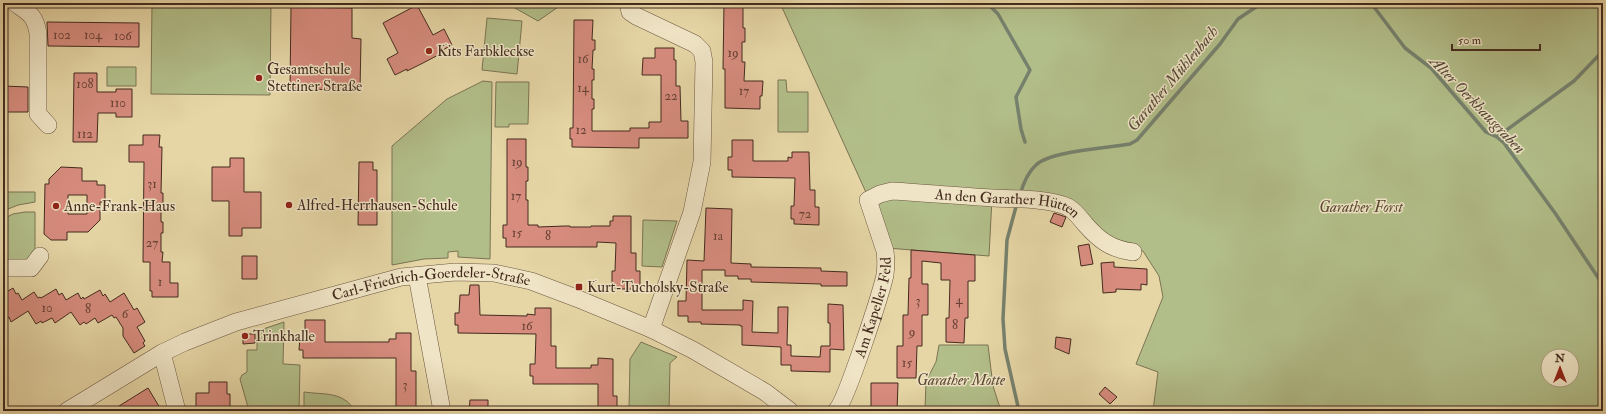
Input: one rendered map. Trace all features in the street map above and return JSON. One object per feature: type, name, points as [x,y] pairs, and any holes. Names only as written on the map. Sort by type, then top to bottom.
[{"type":"street","points":[[3,12],[9,3]]},
{"type":"street","points":[[15,3],[33,15],[37,23],[38,114],[48,125]]},
{"type":"street","points":[[628,3],[630,12],[636,16],[695,44],[702,51],[704,62],[702,162],[692,212],[651,329]]},
{"type":"street","name":"An den Garather Hütten","points":[[868,200],[880,194],[892,191],[1003,198],[1054,203],[1068,208],[1076,214],[1099,239],[1108,245],[1120,250],[1133,252]]},
{"type":"street","name":"Am Kapeller Feld","points":[[836,411],[843,399],[885,274],[885,251],[868,200]]},
{"type":"street","points":[[3,268],[31,268],[40,256]]},
{"type":"street","name":"Carl-Friedrich-Goerdeler-Straße","points":[[67,411],[162,353],[185,342],[236,322],[401,277],[455,272],[482,272],[531,281],[651,329],[728,370],[765,392],[790,411]]},
{"type":"street","points":[[416,276],[442,411]]},
{"type":"street","points":[[162,353],[177,411]]},
{"type":"green space","points":[[152,3],[271,3],[270,95],[151,94]]},
{"type":"green space","points":[[506,3],[564,3],[538,21]]},
{"type":"green space","name":"Garather Forst","points":[[780,3],[1603,3],[1603,411],[1153,411],[1158,372],[1136,364],[1163,297],[1159,276],[1143,251],[1123,249],[1076,211],[992,198],[989,256],[887,248],[869,199]]},
{"type":"green space","points":[[487,18],[522,21],[517,74],[482,70]]},
{"type":"green space","points":[[107,67],[136,67],[136,86],[107,86]]},
{"type":"green space","points":[[778,80],[786,80],[787,92],[808,92],[808,132],[778,132]]},
{"type":"green space","points":[[483,81],[492,82],[490,259],[458,257],[458,251],[448,252],[448,258],[424,259],[392,265],[392,146],[447,99]]},
{"type":"green space","points":[[496,82],[529,82],[528,124],[509,124],[509,127],[495,127]]},
{"type":"green space","points":[[3,192],[35,192],[35,202],[18,205],[3,211]]},
{"type":"green space","points":[[35,212],[35,257],[29,263],[3,263],[3,219],[13,214]]},
{"type":"green space","points":[[643,220],[677,221],[662,267],[642,266]]},
{"type":"green space","points":[[284,322],[283,364],[300,365],[299,411],[249,411],[240,379],[242,375],[247,372],[247,350],[257,350],[257,331]]},
{"type":"green space","points":[[641,342],[677,357],[670,363],[669,411],[629,411],[630,359]]},
{"type":"green space","name":"Garather Motte","points":[[939,345],[988,345],[993,386],[1001,411],[925,411],[926,381],[936,362]]},
{"type":"green space","points":[[304,392],[339,397],[345,400],[355,411],[304,411]]},
{"type":"building","points":[[724,3],[743,3],[743,28],[745,28],[745,42],[742,42],[742,62],[745,62],[744,81],[763,81],[762,96],[760,96],[760,109],[725,108],[725,69],[723,69]]},
{"type":"building","points":[[417,5],[433,35],[444,29],[452,45],[441,51],[442,53],[423,63],[395,75],[387,59],[398,53],[383,23]]},
{"type":"building","points":[[291,7],[352,8],[352,38],[361,39],[360,90],[290,89]]},
{"type":"building","points":[[574,20],[593,20],[592,40],[595,40],[595,50],[593,50],[592,69],[594,69],[594,80],[592,80],[592,99],[594,99],[594,109],[592,109],[592,131],[630,131],[630,128],[649,128],[649,122],[661,122],[661,75],[642,75],[643,58],[655,58],[655,48],[674,48],[674,60],[676,60],[676,86],[680,86],[681,121],[688,121],[688,138],[639,138],[639,148],[572,147],[570,128],[573,128]]},
{"type":"building","points":[[47,22],[139,23],[139,47],[48,46]]},
{"type":"building","points":[[74,73],[97,73],[97,92],[116,92],[116,89],[132,89],[132,117],[116,117],[116,113],[98,113],[97,142],[73,142]]},
{"type":"building","points":[[3,86],[28,87],[28,112],[3,112]]},
{"type":"building","points":[[143,135],[160,135],[159,147],[162,147],[161,193],[163,193],[163,203],[161,203],[161,222],[163,222],[163,233],[161,233],[161,252],[163,252],[162,262],[170,262],[170,283],[178,283],[178,297],[152,297],[152,291],[150,291],[150,262],[143,262],[144,162],[129,162],[129,145],[143,145]]},
{"type":"building","points":[[507,139],[526,139],[526,167],[528,167],[528,181],[526,181],[526,200],[528,200],[528,225],[538,225],[538,227],[610,226],[610,221],[613,221],[613,216],[631,216],[631,253],[636,253],[636,271],[640,271],[640,289],[615,289],[615,284],[612,283],[612,271],[615,271],[616,243],[597,242],[597,247],[506,247],[506,238],[503,238],[503,225],[507,225]]},
{"type":"building","points":[[732,140],[753,140],[753,161],[788,161],[788,157],[792,158],[792,152],[809,152],[810,190],[815,190],[815,207],[819,207],[819,225],[794,224],[794,219],[791,219],[791,206],[794,206],[795,178],[732,177],[732,170],[728,170],[728,157],[732,157]]},
{"type":"building","points":[[230,158],[244,158],[244,192],[261,192],[261,228],[242,228],[242,236],[229,236],[229,201],[212,201],[212,167],[230,167]]},
{"type":"building","points":[[359,162],[373,162],[373,170],[377,170],[377,225],[358,225]]},
{"type":"building","name":"Anne-Frank-Haus","points":[[61,167],[82,168],[82,181],[97,181],[97,185],[105,185],[105,202],[100,202],[100,220],[88,232],[67,232],[67,240],[51,240],[44,234],[45,184],[49,184],[49,179]],"holes":[[[68,195],[87,195],[87,214],[68,214]]]},
{"type":"building","points":[[706,208],[732,209],[731,263],[751,264],[751,267],[821,268],[821,271],[847,272],[847,286],[821,286],[821,284],[751,282],[751,279],[738,279],[738,276],[725,276],[725,270],[702,270],[702,310],[743,310],[743,300],[753,301],[752,332],[778,333],[778,307],[788,307],[787,345],[791,345],[791,356],[820,357],[821,346],[830,346],[828,304],[843,305],[844,350],[830,349],[830,372],[791,371],[791,365],[781,365],[781,347],[742,345],[742,326],[740,325],[701,324],[701,322],[688,322],[688,316],[678,316],[678,301],[686,301],[687,260],[704,261]]},
{"type":"building","points":[[1054,213],[1066,217],[1062,227],[1050,222]]},
{"type":"building","points":[[1089,244],[1093,264],[1081,266],[1078,246]]},
{"type":"building","points":[[911,250],[975,255],[975,281],[968,281],[968,318],[965,318],[964,343],[946,342],[946,318],[949,318],[950,280],[941,280],[941,263],[922,261],[922,284],[928,284],[928,315],[922,315],[922,346],[917,346],[916,378],[897,378],[897,346],[903,346],[903,315],[908,315],[909,278],[911,278]]},
{"type":"building","points":[[242,256],[257,256],[257,279],[242,279]]},
{"type":"building","points":[[1114,262],[1114,267],[1147,269],[1147,285],[1141,284],[1141,290],[1116,289],[1116,292],[1103,293],[1101,263]]},
{"type":"building","points":[[470,285],[479,285],[480,315],[527,316],[527,314],[535,315],[535,308],[551,308],[551,346],[556,346],[556,368],[591,368],[591,365],[598,365],[598,358],[613,359],[613,396],[617,396],[617,411],[598,411],[598,384],[533,384],[533,376],[530,376],[530,364],[535,364],[536,334],[458,333],[458,325],[455,325],[455,313],[459,313],[460,295],[469,295]]},
{"type":"building","points":[[13,288],[22,300],[34,292],[38,298],[41,298],[56,289],[59,295],[62,293],[66,300],[78,293],[81,299],[83,297],[84,299],[100,290],[103,296],[105,294],[110,302],[124,293],[134,310],[137,308],[145,322],[137,327],[145,341],[143,343],[145,346],[134,353],[123,336],[123,328],[116,317],[114,318],[112,315],[98,323],[95,318],[86,324],[84,322],[80,325],[71,312],[55,323],[52,318],[36,324],[28,311],[11,322],[9,317],[3,321],[3,294]]},
{"type":"building","points":[[305,320],[325,320],[325,342],[389,342],[389,339],[396,339],[396,333],[411,333],[411,371],[416,371],[416,408],[414,408],[414,411],[396,411],[396,358],[303,358],[303,350],[299,350],[300,337],[305,337]]},
{"type":"building","points":[[243,334],[255,334],[255,343],[243,344]]},
{"type":"building","points":[[1056,337],[1071,339],[1069,354],[1055,348]]},
{"type":"building","points":[[209,382],[227,382],[227,394],[230,394],[230,411],[196,410],[196,393],[209,393]]},
{"type":"building","points":[[871,383],[898,383],[897,411],[871,411]]},
{"type":"building","points":[[1105,387],[1117,397],[1110,404],[1099,394]]},
{"type":"building","points":[[148,388],[160,408],[155,411],[111,411]]},
{"type":"building","points":[[470,400],[488,400],[488,411],[469,411]]},
{"type":"waterway","points":[[987,3],[998,14],[1030,70],[1016,97],[1021,129],[1025,142]]},
{"type":"waterway","name":"Garather Mühlenbach","points":[[1020,195],[1028,175],[1036,165],[1043,160],[1066,153],[1130,144],[1137,140],[1220,44],[1238,19],[1262,3]]},
{"type":"waterway","name":"Alter Oerkhausgraben","points":[[1371,3],[1405,48],[1431,68],[1486,132],[1497,137],[1504,143],[1555,213],[1603,285]]},
{"type":"waterway","points":[[1497,137],[1574,81],[1603,51]]},
{"type":"waterway","name":"Garather Mühlenbach","points":[[1017,203],[1007,240],[1003,319],[1005,349],[1019,411]]},
{"type":"place","name":"Kits Farbkleckse","points":[[429,51]]},
{"type":"place","name":"Gesamtschule Stettiner Straße","points":[[259,78]]},
{"type":"place","name":"Alfred-Herrhausen-Schule","points":[[289,205]]},
{"type":"place","name":"Anne-Frank-Haus","points":[[56,206]]},
{"type":"place","name":"Kurt-Tucholsky-Straße","points":[[579,287]]},
{"type":"place","name":"Trinkhalle","points":[[245,336]]}]
